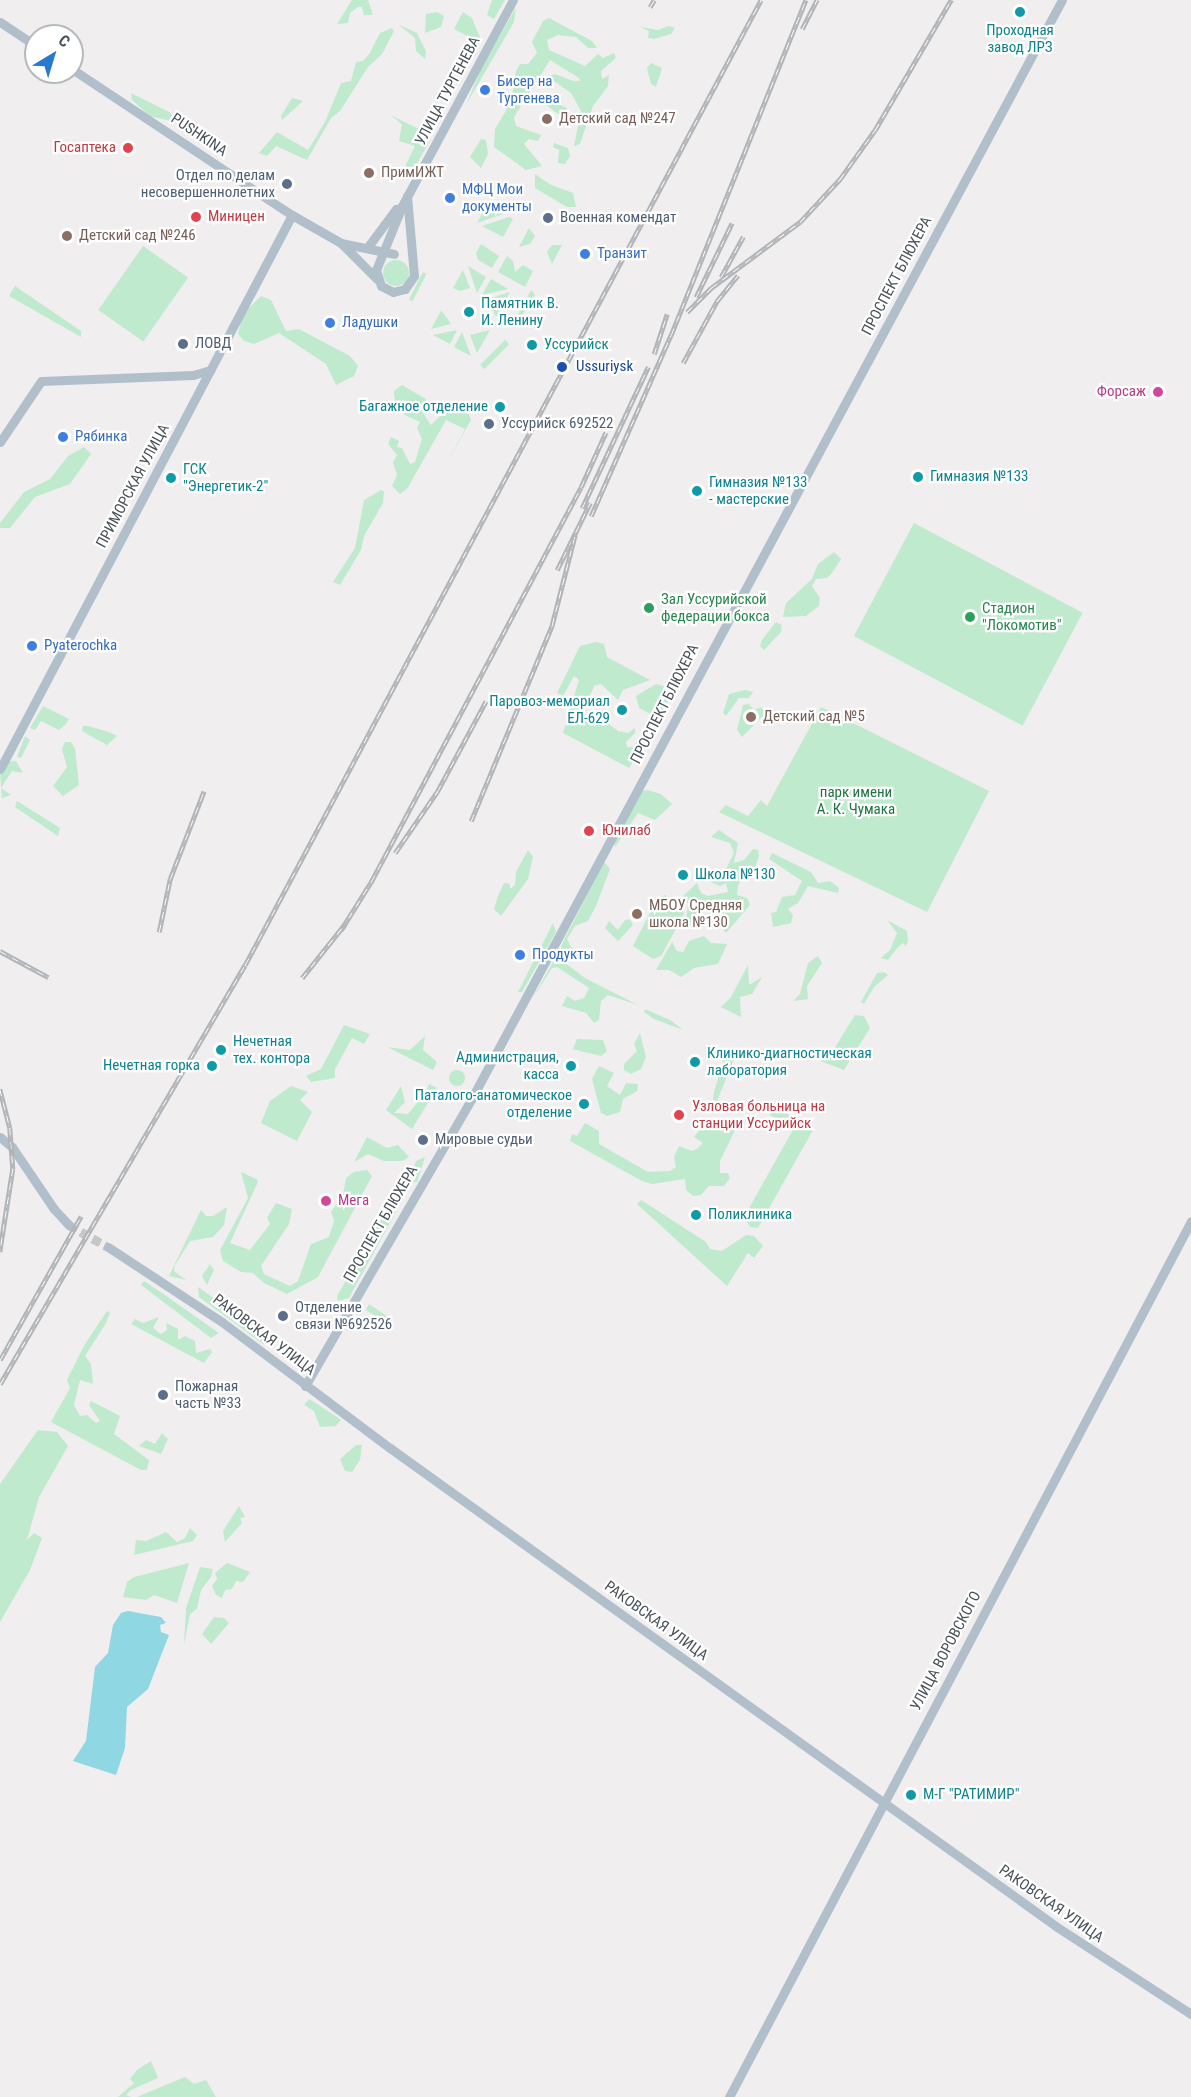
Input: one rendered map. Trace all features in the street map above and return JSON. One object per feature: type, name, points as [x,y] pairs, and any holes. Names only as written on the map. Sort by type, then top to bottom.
[{"type":"main road","name":"УЛИЦА ТУРГЕНЕВА","points":[[380,261],[407,196],[513,0]]},
{"type":"main road","name":"ПРОСПЕКТ БЛЮХЕРА","points":[[306,1386],[473,1096],[1062,0]]},
{"type":"main road","points":[[0,22],[24,38]]},
{"type":"main road","name":"PUSHKINA","points":[[84,77],[292,215],[341,243],[377,279]]},
{"type":"main road","name":"УЛИЦА ТУРГЕНЕВА","points":[[367,248],[407,196]]},
{"type":"main road","points":[[407,196],[413,264],[413,279],[402,291],[386,290],[377,279],[380,261],[394,254],[413,264]]},
{"type":"main road","name":"ПРИМОРСКАЯ УЛИЦА","points":[[0,770],[292,215]]},
{"type":"main road","name":"PUSHKINA","points":[[341,243],[394,254]]},
{"type":"main road","points":[[0,442],[41,381],[193,375],[210,370]]},
{"type":"main road","points":[[0,1137],[12,1147],[54,1209],[69,1224]]},
{"type":"main road","name":"УЛИЦА ВОРОВСКОГО","points":[[729,2097],[882,1803],[1191,1221]]},
{"type":"main road","name":"РАКОВСКАЯ УЛИЦА","points":[[108,1247],[195,1302],[306,1386],[882,1803],[1092,1952],[1191,2014]]},
{"type":"green space","points":[[352,0],[368,0],[373,15],[364,15],[362,7],[358,7],[350,13],[348,23],[337,24]]},
{"type":"green space","points":[[492,0],[505,0],[494,19],[487,15]]},
{"type":"green space","points":[[516,7],[514,22],[467,103],[480,71]]},
{"type":"green space","points":[[437,12],[444,16],[441,27],[425,33],[426,14]]},
{"type":"green space","points":[[463,12],[472,18],[481,40],[475,56],[469,37],[454,29]]},
{"type":"green space","points":[[549,18],[592,41],[597,48],[588,48],[576,37],[558,35],[547,40],[549,50],[585,66],[598,54],[603,58],[614,53],[616,58],[601,71],[602,79],[609,75],[608,86],[593,106],[580,144],[574,146],[581,111],[571,93],[548,77],[555,74],[573,81],[580,81],[579,78],[550,60],[514,117],[516,126],[541,135],[538,141],[529,139],[524,144],[542,166],[526,170],[494,147],[495,129],[511,102],[516,71],[520,64],[528,64],[537,53],[532,42],[543,21]]},
{"type":"green space","points":[[399,25],[417,33],[426,51],[425,59],[416,51],[415,38]]},
{"type":"green space","points":[[669,26],[675,28],[671,34],[654,39],[648,38],[649,31],[640,27],[658,30]]},
{"type":"green space","points":[[392,28],[394,31],[382,54],[368,67],[340,111],[331,118],[307,160],[276,146],[267,156],[259,153],[277,132],[308,150],[325,122],[341,83],[351,81],[356,62],[363,61],[370,53],[380,33]]},
{"type":"green space","points":[[651,63],[662,68],[656,87],[651,84],[647,68]]},
{"type":"green space","points":[[131,93],[171,113],[175,122],[150,116],[132,100]]},
{"type":"green space","points":[[292,98],[303,101],[282,120],[281,116]]},
{"type":"green space","points":[[551,101],[567,108],[565,114],[561,116],[546,105]]},
{"type":"green space","points":[[390,115],[421,130],[420,137],[431,139],[412,172],[404,169],[415,146],[399,141],[402,124]]},
{"type":"green space","points":[[481,139],[486,140],[488,154],[481,168],[470,157]]},
{"type":"green space","points":[[554,143],[568,148],[570,156],[565,164],[558,163],[559,150],[553,147]]},
{"type":"green space","points":[[535,174],[551,185],[573,193],[576,207],[567,207],[535,188]]},
{"type":"green space","points":[[487,205],[503,214],[477,223]]},
{"type":"green space","points":[[509,217],[513,219],[503,237],[482,226]]},
{"type":"green space","points":[[529,228],[535,236],[530,244],[519,247]]},
{"type":"green space","points":[[481,244],[499,256],[492,268],[478,260],[476,253]]},
{"type":"green space","points":[[552,245],[562,245],[552,264],[547,252]]},
{"type":"green space","points":[[143,246],[188,278],[143,341],[98,310]]},
{"type":"green space","points":[[507,256],[513,261],[515,272],[523,265],[533,271],[525,287],[498,272]]},
{"type":"green space","points":[[396,260],[405,264],[409,273],[405,282],[396,286],[387,282],[383,273],[387,264]]},
{"type":"green space","points":[[468,266],[486,277],[477,293]]},
{"type":"green space","points":[[463,270],[470,288],[460,291],[453,288]]},
{"type":"green space","points":[[423,272],[427,274],[412,301],[409,300]]},
{"type":"green space","points":[[491,279],[508,289],[482,295]]},
{"type":"green space","points":[[15,286],[81,331],[81,337],[9,296]]},
{"type":"green space","points":[[531,290],[535,295],[514,328],[513,324]]},
{"type":"green space","points":[[510,292],[496,317],[488,299]]},
{"type":"green space","points":[[261,296],[271,300],[286,331],[299,329],[350,356],[358,366],[354,376],[336,385],[326,364],[279,333],[254,344],[244,341],[238,334],[243,314]]},
{"type":"green space","points":[[441,311],[451,324],[431,329]]},
{"type":"green space","points":[[457,330],[450,344],[433,335]]},
{"type":"green space","points":[[490,330],[477,353],[470,335]]},
{"type":"green space","points":[[462,332],[471,356],[454,347]]},
{"type":"green space","points":[[505,340],[509,344],[484,369],[480,365]]},
{"type":"green space","points":[[402,385],[426,399],[423,413],[431,425],[441,415],[441,403],[445,401],[469,414],[471,420],[448,461],[465,429],[446,420],[407,489],[400,494],[392,486],[397,475],[393,462],[397,455],[388,444],[391,437],[399,441],[397,447],[402,448],[410,464],[415,462],[422,439],[417,428],[420,422],[405,415],[395,403],[394,391]]},
{"type":"green space","points":[[84,447],[91,454],[70,484],[35,497],[10,528],[0,528],[0,523],[24,492],[50,479],[68,456]]},
{"type":"green space","points":[[381,490],[384,491],[383,503],[364,536],[361,550],[340,585],[333,582],[355,548],[364,500]]},
{"type":"green space","points":[[914,523],[1083,613],[1023,726],[854,636]]},
{"type":"green space","points":[[834,552],[841,559],[832,573],[827,578],[816,579],[812,586],[820,598],[819,606],[806,616],[783,617],[786,603],[812,579],[818,564]]},
{"type":"green space","points":[[776,622],[782,625],[781,632],[764,650],[760,646],[762,640]]},
{"type":"green space","points":[[596,642],[604,644],[607,657],[650,680],[623,690],[618,700],[601,684],[595,685],[577,721],[598,713],[605,715],[610,725],[618,731],[628,733],[635,728],[635,733],[626,742],[627,747],[633,747],[642,735],[646,741],[629,768],[563,733],[579,680],[574,676],[563,696],[557,693],[580,646]]},
{"type":"green space","points":[[656,684],[674,689],[659,718],[639,708],[636,696]]},
{"type":"green space","points":[[745,690],[753,692],[749,698],[739,698],[726,716],[723,713],[729,694]]},
{"type":"green space","points":[[749,704],[754,710],[761,707],[766,713],[742,737],[737,730],[743,705]]},
{"type":"green space","points":[[43,706],[69,719],[65,725],[59,730],[41,721],[35,730],[30,728]]},
{"type":"green space","name":"парк имени А. К. Чумака","points":[[821,707],[989,791],[927,912],[719,812],[726,805],[748,816],[761,800],[767,806]]},
{"type":"green space","points":[[83,726],[117,736],[107,745],[82,731]]},
{"type":"green space","points":[[25,736],[30,740],[21,758],[17,757]]},
{"type":"green space","points":[[65,742],[71,742],[75,749],[79,785],[63,796],[53,786],[67,767],[62,749]]},
{"type":"green space","points":[[16,761],[23,773],[12,771],[1,788],[0,773],[6,762]]},
{"type":"green space","points":[[1,788],[11,795],[2,798]]},
{"type":"green space","points":[[647,790],[661,794],[672,804],[655,820],[638,813],[615,847],[614,842],[641,791]]},
{"type":"green space","points":[[17,801],[60,828],[58,836],[15,807]]},
{"type":"green space","points":[[719,830],[738,843],[734,863],[744,860],[753,849],[758,850],[759,856],[755,867],[749,865],[738,886],[737,895],[747,898],[750,905],[726,933],[722,927],[728,916],[720,912],[710,925],[709,905],[704,906],[692,927],[686,922],[688,904],[683,896],[697,883],[701,893],[708,896],[728,892],[726,883],[720,886],[709,881],[716,871],[726,869],[734,853],[730,843],[711,837]]},
{"type":"green space","points":[[528,850],[533,857],[528,879],[501,916],[494,909],[498,896],[504,883],[510,884],[510,889],[515,885],[516,872]]},
{"type":"green space","points":[[772,853],[811,872],[818,883],[830,881],[839,888],[838,893],[808,886],[798,903],[788,909],[793,915],[791,923],[773,927],[771,913],[776,912],[782,897],[795,895],[802,881],[769,859]]},
{"type":"green space","points":[[604,862],[610,869],[596,906],[588,921],[575,926],[567,939],[571,947],[588,957],[586,960],[560,951]]},
{"type":"green space","points":[[665,895],[681,904],[684,914],[661,956],[653,959],[633,946],[657,899]]},
{"type":"green space","points":[[630,919],[633,925],[618,941],[605,928],[609,921],[618,930],[625,920]]},
{"type":"green space","points":[[887,920],[907,931],[908,941],[906,946],[903,943],[897,948],[888,960],[881,958],[890,950],[897,933]]},
{"type":"green space","points":[[553,923],[556,932],[522,992],[518,992]]},
{"type":"green space","points":[[704,936],[711,943],[727,944],[718,964],[694,968],[681,977],[669,970],[656,970],[672,942],[677,951],[683,952],[689,941]]},
{"type":"green space","points":[[818,956],[822,963],[807,986],[808,999],[793,1001],[800,994],[808,963]]},
{"type":"green space","points":[[553,962],[564,962],[585,978],[638,1005],[608,995],[601,1001],[599,1020],[594,1023],[586,1013],[562,1006],[567,996],[575,1001],[584,998],[589,988],[557,967],[552,968],[531,1001]]},
{"type":"green space","points":[[748,965],[749,985],[762,977],[752,994],[740,997],[741,1017],[721,1007],[731,997]]},
{"type":"green space","points":[[884,972],[888,975],[874,987],[864,1004],[861,1002],[877,973]]},
{"type":"green space","points":[[645,1009],[670,1020],[683,1030],[654,1019],[644,1012]]},
{"type":"green space","points":[[855,1015],[864,1016],[870,1028],[844,1070],[818,1060],[816,1051],[820,1049],[831,1054]]},
{"type":"green space","points":[[344,1025],[370,1034],[364,1044],[352,1038],[335,1069],[335,1078],[311,1082],[306,1076],[321,1069]]},
{"type":"green space","points":[[640,1033],[646,1057],[641,1069],[631,1074],[624,1070],[624,1064],[637,1051],[634,1044]]},
{"type":"green space","points":[[425,1036],[423,1050],[437,1062],[433,1070],[387,1047],[410,1050]]},
{"type":"green space","points":[[577,1039],[603,1040],[607,1051],[601,1056],[573,1049]]},
{"type":"green space","points":[[709,1044],[734,1059],[717,1101],[713,1100],[714,1092],[723,1062],[718,1055],[705,1049]]},
{"type":"green space","points":[[599,1066],[614,1073],[607,1086],[620,1095],[626,1083],[638,1084],[637,1091],[623,1099],[620,1112],[607,1116],[601,1113],[592,1079]]},
{"type":"green space","points":[[457,1070],[465,1078],[457,1086],[449,1078]]},
{"type":"green space","points":[[429,1084],[437,1088],[412,1129],[386,1110],[401,1086],[405,1102],[394,1113],[408,1114],[417,1103],[416,1096],[426,1092]]},
{"type":"green space","points":[[291,1086],[308,1092],[300,1100],[312,1112],[297,1141],[261,1123],[270,1101]]},
{"type":"green space","points":[[773,1105],[813,1130],[758,1228],[750,1227],[744,1217],[794,1128],[770,1115]]},
{"type":"green space","points":[[726,1119],[738,1124],[720,1161],[720,1173],[728,1173],[730,1178],[724,1186],[709,1186],[701,1195],[693,1196],[686,1190],[685,1179],[652,1184],[642,1181],[570,1141],[572,1134],[577,1136],[585,1123],[599,1131],[599,1144],[648,1172],[670,1171],[676,1167],[674,1157],[679,1146],[692,1151],[698,1148],[703,1143],[694,1137],[702,1127],[710,1130]]},
{"type":"green space","points":[[367,1137],[387,1148],[398,1145],[409,1157],[402,1161],[384,1161],[368,1154],[354,1162]]},
{"type":"green space","points":[[425,1157],[417,1182],[409,1183],[416,1161]]},
{"type":"green space","points":[[367,1170],[372,1176],[318,1277],[287,1294],[264,1283],[253,1273],[241,1272],[223,1261],[220,1250],[248,1198],[241,1172],[258,1180],[230,1243],[250,1250],[270,1224],[267,1218],[276,1203],[292,1209],[289,1224],[261,1266],[264,1274],[290,1286],[298,1281],[311,1244],[329,1237],[334,1221],[331,1212],[343,1195],[346,1178],[354,1172]]},
{"type":"green space","points":[[399,1189],[403,1190],[402,1201],[349,1298],[338,1301],[337,1296]]},
{"type":"green space","points":[[641,1200],[706,1242],[710,1249],[722,1251],[746,1235],[754,1236],[763,1246],[754,1258],[748,1253],[727,1286],[637,1204]]},
{"type":"green space","points":[[227,1207],[224,1225],[213,1237],[190,1241],[175,1265],[174,1271],[186,1280],[169,1276],[201,1210],[206,1216],[213,1216]]},
{"type":"green space","points":[[210,1264],[214,1270],[207,1285],[202,1276]]},
{"type":"green space","points":[[144,1281],[219,1333],[211,1338],[141,1285]]},
{"type":"green space","points":[[198,1287],[264,1333],[267,1343],[263,1344],[199,1297]]},
{"type":"green space","points":[[369,1304],[391,1321],[388,1324],[366,1310]]},
{"type":"green space","points":[[107,1311],[110,1313],[106,1323],[85,1356],[91,1364],[93,1384],[80,1380],[74,1405],[80,1416],[87,1415],[96,1423],[100,1421],[89,1405],[91,1401],[120,1416],[114,1434],[149,1460],[147,1470],[141,1470],[51,1422],[70,1388],[67,1380],[85,1344]]},
{"type":"green space","points":[[159,1317],[153,1328],[161,1334],[167,1330],[166,1323],[178,1329],[178,1340],[185,1336],[195,1341],[196,1353],[210,1349],[212,1352],[204,1363],[131,1324],[135,1319],[143,1323]]},
{"type":"green space","points":[[309,1399],[341,1420],[336,1426],[320,1427],[314,1411],[304,1405]]},
{"type":"green space","points":[[38,1430],[57,1432],[68,1446],[39,1497],[27,1540],[34,1533],[42,1538],[30,1570],[0,1622],[0,1484]]},
{"type":"green space","points":[[162,1433],[168,1439],[161,1454],[139,1446],[146,1440],[155,1444]]},
{"type":"green space","points":[[356,1445],[362,1445],[360,1460],[352,1472],[345,1471],[340,1459]]},
{"type":"green space","points":[[239,1506],[245,1517],[240,1518],[242,1523],[225,1542],[223,1531]]},
{"type":"green space","points":[[190,1528],[197,1535],[193,1541],[134,1555],[136,1540],[146,1541],[166,1532],[177,1542],[185,1538]]},
{"type":"green space","points":[[189,1563],[177,1603],[154,1595],[146,1600],[123,1597],[127,1582],[134,1577]]},
{"type":"green space","points":[[227,1563],[250,1572],[243,1582],[236,1581],[232,1589],[225,1590],[222,1598],[216,1595],[212,1586],[217,1579],[215,1573]]},
{"type":"green space","points":[[200,1567],[213,1569],[211,1577],[201,1590],[197,1609],[190,1614],[184,1645],[186,1608]]},
{"type":"green space","points":[[214,1617],[224,1618],[229,1623],[211,1644],[202,1634]]},
{"type":"green space","points":[[151,2061],[158,2078],[131,2090],[126,2095],[131,2097],[118,2097],[134,2083],[130,2079],[137,2070]]},
{"type":"green space","points":[[185,2077],[194,2084],[206,2080],[216,2097],[137,2097]]},
{"type":"water","points":[[128,1611],[161,1617],[166,1623],[160,1625],[161,1632],[169,1635],[148,1689],[127,1707],[125,1748],[116,1775],[73,1761],[86,1741],[95,1667],[108,1653],[113,1625],[121,1613]]},
{"type":"tunnel","points":[[69,1225],[108,1247]]},
{"type":"railway","points":[[650,7],[654,0]]},
{"type":"railway","points":[[0,1384],[245,965],[761,0]]},
{"type":"railway","points":[[591,516],[671,335],[806,0]]},
{"type":"railway","points":[[802,29],[817,0]]},
{"type":"railway","points":[[687,312],[711,288],[800,222],[840,179],[875,130],[951,0]]},
{"type":"railway","points":[[696,297],[732,223]]},
{"type":"railway","points":[[721,277],[743,237]]},
{"type":"railway","points":[[683,363],[717,301],[738,275]]},
{"type":"railway","points":[[654,354],[667,314]]},
{"type":"railway","points":[[582,508],[648,367]]},
{"type":"railway","points":[[341,930],[371,882],[581,487],[606,432]]},
{"type":"railway","points":[[557,570],[590,503]]},
{"type":"railway","points":[[471,821],[552,625],[575,535]]},
{"type":"railway","points":[[395,853],[437,792],[486,701]]},
{"type":"railway","points":[[159,932],[170,879],[204,791]]},
{"type":"railway","points":[[302,978],[345,924]]},
{"type":"railway","points":[[0,951],[48,977]]},
{"type":"railway","points":[[0,1089],[10,1128],[13,1169],[0,1252]]},
{"type":"railway","points":[[0,1360],[81,1216]]},
{"type":"place","name":"Проходная завод ЛРЗ","points":[[1020,12]]},
{"type":"place","name":"Бисер на Тургенева","points":[[485,90]]},
{"type":"place","name":"Детский сад №247","points":[[547,119]]},
{"type":"place","name":"Госаптека","points":[[128,148]]},
{"type":"place","name":"ПримИЖТ","points":[[369,173]]},
{"type":"place","name":"Отдел по делам несовершеннолетних","points":[[287,184]]},
{"type":"place","name":"МФЦ Мои документы","points":[[450,198]]},
{"type":"place","name":"Миницен","points":[[196,217]]},
{"type":"place","name":"Военная комендат","points":[[548,218]]},
{"type":"place","name":"Детский сад №246","points":[[67,236]]},
{"type":"place","name":"Транзит","points":[[585,254]]},
{"type":"place","name":"Памятник В. И. Ленину","points":[[469,312]]},
{"type":"place","name":"Ладушки","points":[[330,323]]},
{"type":"place","name":"ЛОВД","points":[[183,344]]},
{"type":"place","name":"Уссурийск","points":[[532,345]]},
{"type":"place","name":"Ussuriysk","points":[[562,367]]},
{"type":"place","name":"Форсаж","points":[[1158,392]]},
{"type":"place","name":"Багажное отделение","points":[[500,407]]},
{"type":"place","name":"Уссурийск 692522","points":[[489,424]]},
{"type":"place","name":"Рябинка","points":[[63,437]]},
{"type":"place","name":"Гимназия №133","points":[[918,477]]},
{"type":"place","name":"ГСК \"Энергетик-2\"","points":[[171,478]]},
{"type":"place","name":"Гимназия №133 - мастерские","points":[[697,491]]},
{"type":"place","name":"Зал Уссурийской федерации бокса","points":[[649,608]]},
{"type":"place","name":"Стадион \"Локомотив\"","points":[[970,617]]},
{"type":"place","name":"Pyaterochka","points":[[32,646]]},
{"type":"place","name":"Паровоз-мемориал ЕЛ-629","points":[[622,710]]},
{"type":"place","name":"Детский сад №5","points":[[751,717]]},
{"type":"place","name":"Юнилаб","points":[[589,831]]},
{"type":"place","name":"Школа №130","points":[[683,875]]},
{"type":"place","name":"МБОУ Средняя школа №130","points":[[637,914]]},
{"type":"place","name":"Продукты","points":[[520,955]]},
{"type":"place","name":"Нечетная тех. контора","points":[[221,1050]]},
{"type":"place","name":"Клинико-диагностическая лаборатория","points":[[695,1062]]},
{"type":"place","name":"Нечетная горка","points":[[212,1066]]},
{"type":"place","name":"Администрация, касса","points":[[571,1066]]},
{"type":"place","name":"Паталого-анатомическое отделение","points":[[584,1104]]},
{"type":"place","name":"Узловая больница на станции Уссурийск","points":[[679,1115]]},
{"type":"place","name":"Мировые судьи","points":[[423,1140]]},
{"type":"place","name":"Мега","points":[[326,1201]]},
{"type":"place","name":"Поликлиника","points":[[696,1215]]},
{"type":"place","name":"Отделение связи №692526","points":[[283,1316]]},
{"type":"place","name":"Пожарная часть №33","points":[[163,1395]]},
{"type":"place","name":"М-Г \"РАТИМИР\"","points":[[911,1795]]}]
